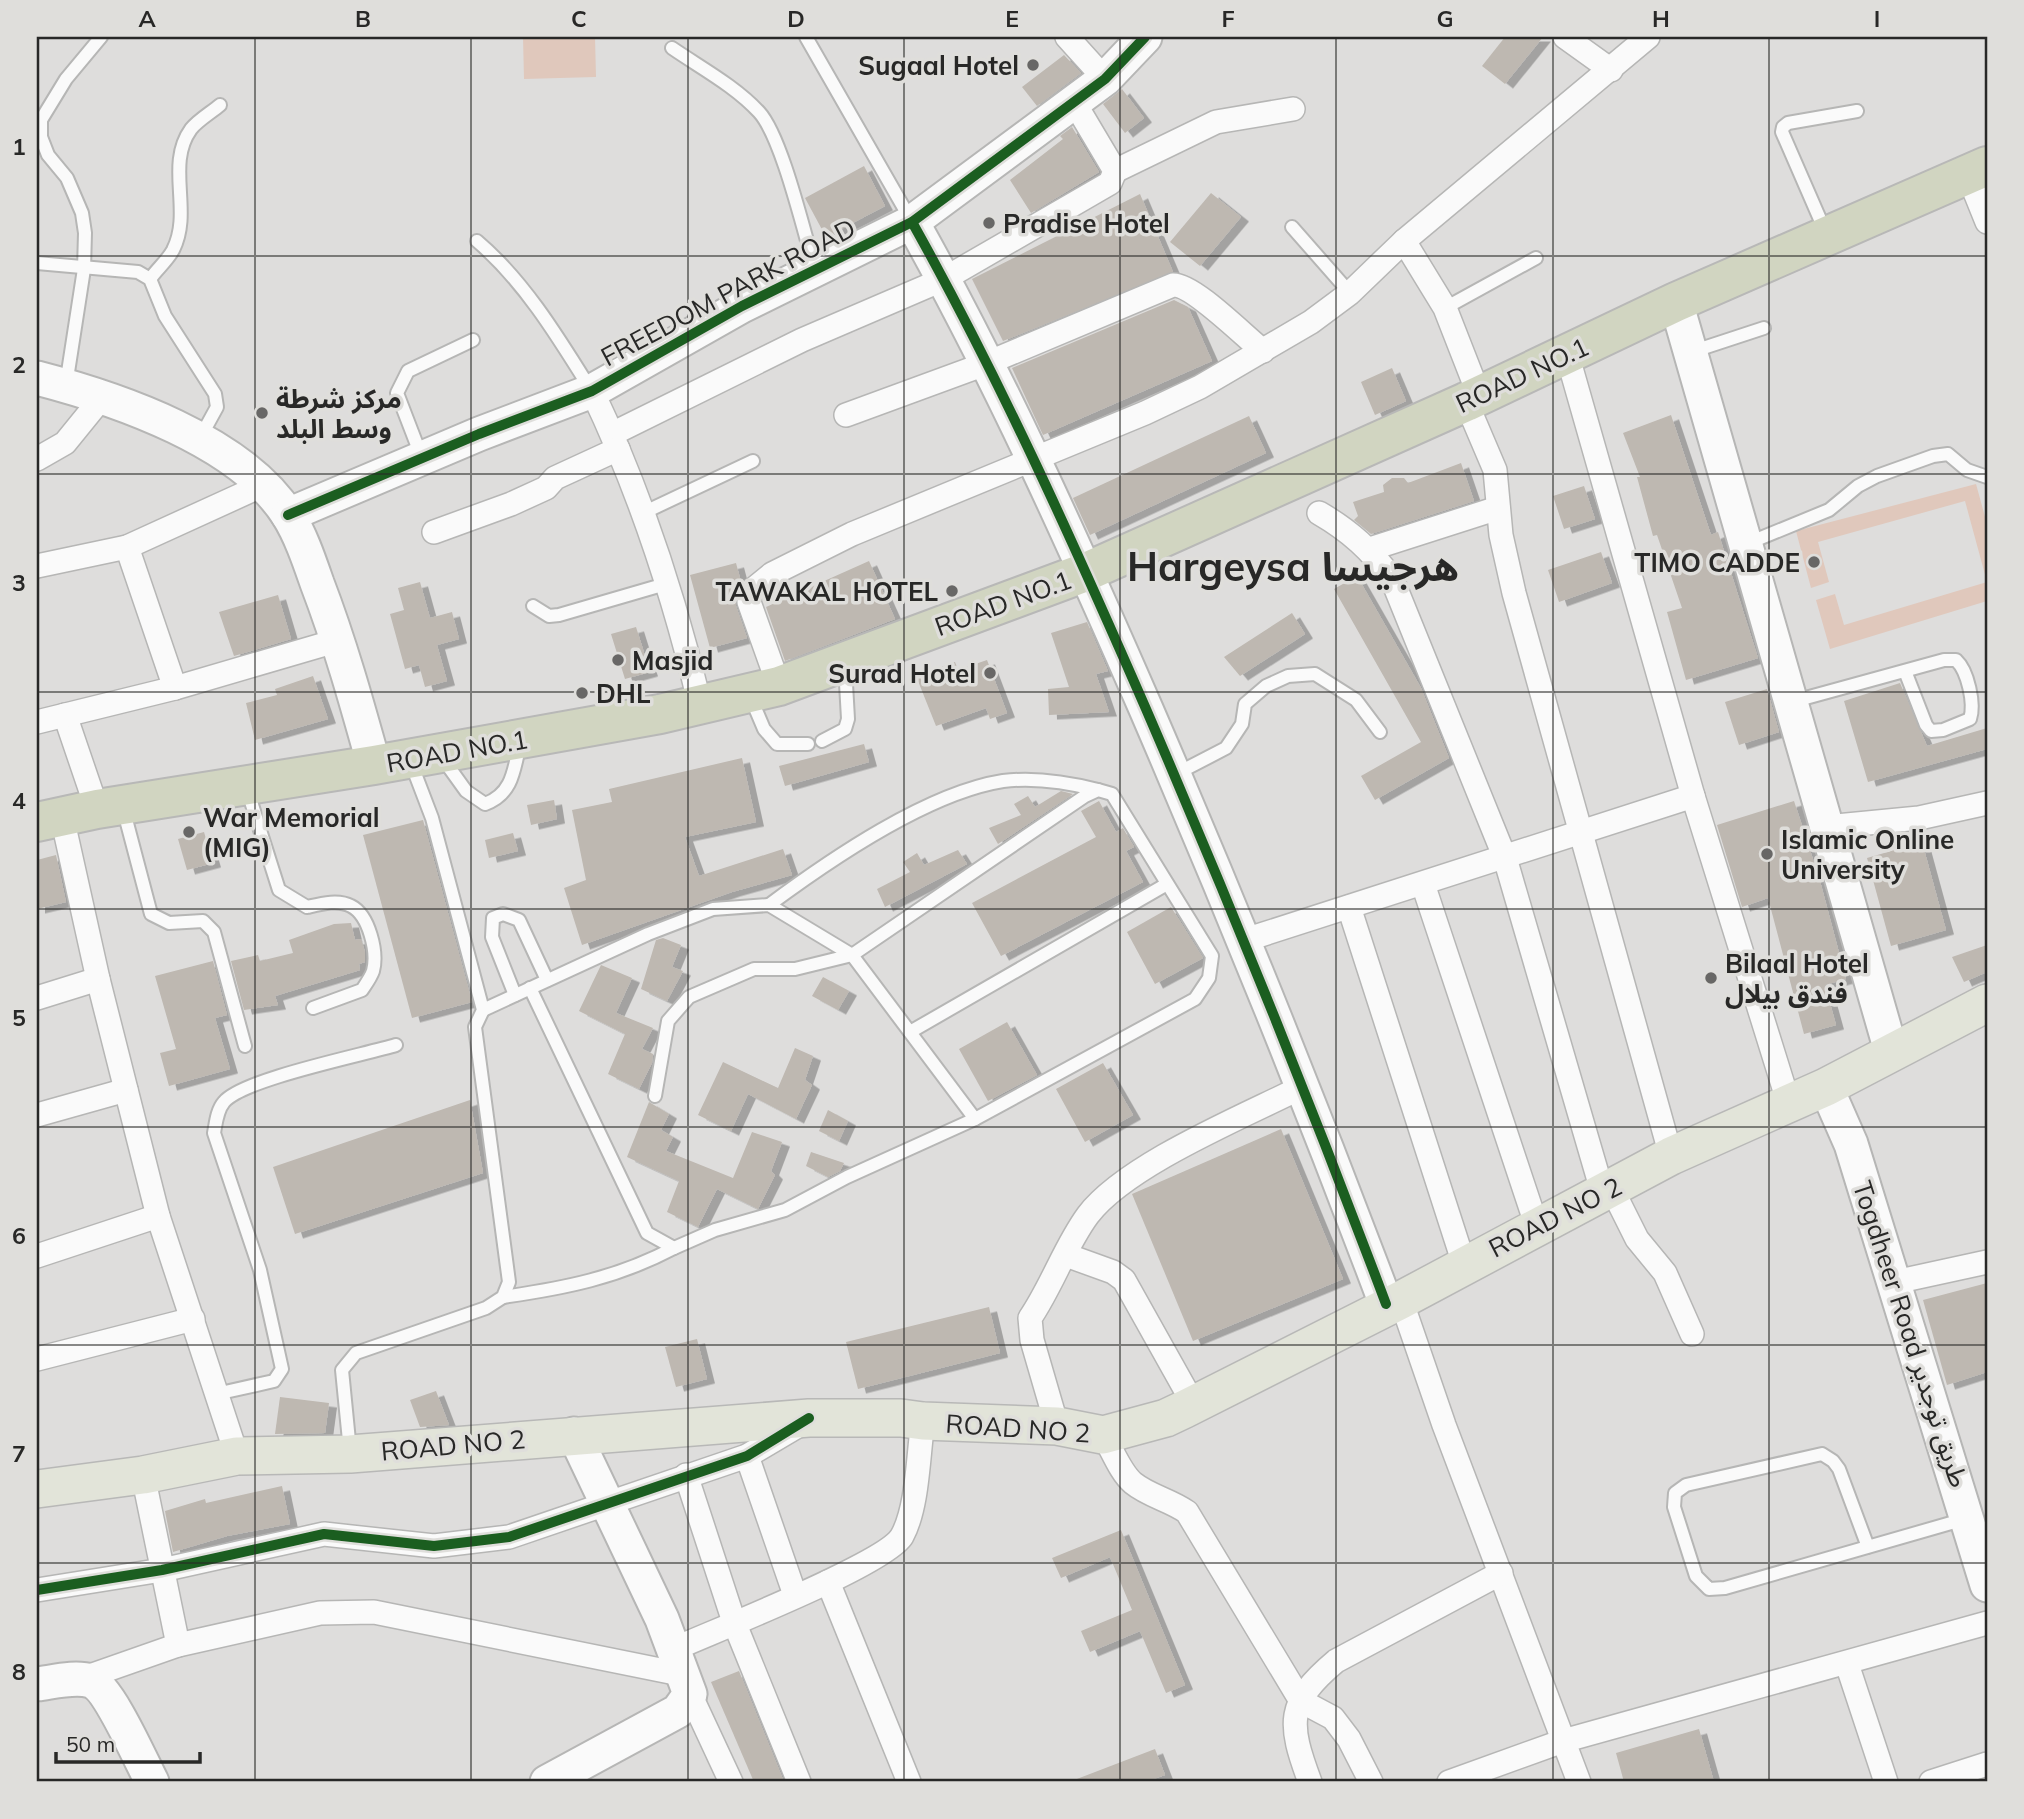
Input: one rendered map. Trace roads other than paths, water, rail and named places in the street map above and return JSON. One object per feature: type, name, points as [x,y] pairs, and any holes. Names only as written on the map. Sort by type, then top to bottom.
[{"type":"highway","name":"ROAD NO.1","points":[[80,813],[521,739],[764,690],[1086,572],[1473,398],[1676,302],[1977,171]]},
{"type":"main road","name":"ROAD NO 2","points":[[37,1489],[143,1475],[237,1456],[350,1454],[574,1434],[809,1418],[901,1418],[923,1422],[1057,1426],[1103,1434],[1166,1418],[1194,1405],[1671,1156],[1826,1087],[1987,1003]]},
{"type":"street","points":[[1067,37],[1105,79]]},
{"type":"street","name":"FREEDOM PARK ROAD","points":[[288,515],[422,458],[592,391],[742,306],[912,222],[1105,79],[1145,37]]},
{"type":"street","points":[[1565,37],[1611,70]]},
{"type":"street","points":[[764,690],[749,602],[750,592],[755,586],[772,574],[852,534],[1032,457],[1146,413],[1200,387],[1311,322],[1350,293],[1443,205],[1648,37]]},
{"type":"street","points":[[1074,102],[1115,171]]},
{"type":"street","points":[[434,531],[511,504],[546,488],[555,478],[615,441],[791,345],[944,279],[1111,183],[1115,171],[1216,122],[1293,109]]},
{"type":"street","points":[[1977,171],[1987,222]]},
{"type":"street","points":[[912,222],[944,279],[1086,572],[1245,940],[1444,1425],[1579,1782]]},
{"type":"street","points":[[1404,241],[1445,308],[1495,471],[1498,508],[1514,593],[1671,1156]]},
{"type":"street","points":[[846,415],[985,364],[1174,285],[1181,284],[1200,298],[1263,351]]},
{"type":"street","points":[[1676,302],[1891,1051]]},
{"type":"street","points":[[1567,354],[1693,796],[1789,1104]]},
{"type":"street","points":[[51,382],[104,396],[200,439],[263,485],[288,515],[339,640],[408,759]]},
{"type":"street","points":[[592,391],[645,512],[669,583],[700,705]]},
{"type":"street","points":[[37,459],[65,443],[104,396]]},
{"type":"street","points":[[37,566],[127,547],[263,485]]},
{"type":"street","points":[[1370,549],[1498,508]]},
{"type":"street","points":[[1319,513],[1349,530],[1370,549],[1392,579],[1505,858],[1608,1191],[1637,1239],[1665,1273],[1692,1334]]},
{"type":"street","points":[[127,547],[175,688]]},
{"type":"street","points":[[37,722],[175,688],[339,640]]},
{"type":"street","points":[[65,715],[80,813],[98,979],[158,1216],[237,1456]]},
{"type":"street","points":[[1245,940],[1693,796]]},
{"type":"street","points":[[1826,827],[1919,818],[1987,803]]},
{"type":"street","points":[[1423,884],[1537,1227]]},
{"type":"street","points":[[1349,907],[1464,1264]]},
{"type":"street","points":[[37,998],[98,979]]},
{"type":"street","points":[[1057,1426],[1032,1340],[1030,1318],[1086,1217],[1103,1198],[1138,1172],[1304,1086]]},
{"type":"street","name":"Togdheer Road طريق توجدير","points":[[1826,1087],[1851,1144],[1969,1518],[1987,1585]]},
{"type":"street","points":[[37,1115],[126,1090]]},
{"type":"street","points":[[37,1256],[158,1216]]},
{"type":"street","points":[[1066,1255],[1113,1272],[1124,1280],[1194,1405]]},
{"type":"street","points":[[1895,1282],[1987,1262]]},
{"type":"street","points":[[37,1359],[193,1319]]},
{"type":"street","points":[[37,1590],[163,1570],[324,1534],[434,1546],[499,1538],[747,1456],[809,1418]]},
{"type":"street","points":[[561,1779],[678,1711],[683,1673],[734,1622],[828,1582],[885,1552],[900,1539],[910,1520],[923,1422]]},
{"type":"street","points":[[574,1434],[731,1782]]},
{"type":"street","points":[[1103,1434],[1131,1482],[1154,1495],[1170,1500],[1187,1512],[1301,1701],[1333,1718],[1349,1739],[1371,1782]]},
{"type":"street","points":[[747,1456],[796,1595]]},
{"type":"street","points":[[143,1475],[178,1645]]},
{"type":"street","points":[[686,1475],[734,1622],[799,1782]]},
{"type":"street","points":[[1304,1776],[1294,1716],[1318,1676],[1336,1661],[1501,1573]]},
{"type":"street","points":[[828,1582],[909,1782]]},
{"type":"street","points":[[37,1684],[81,1679],[178,1645],[320,1613],[374,1612],[683,1673]]},
{"type":"street","points":[[1449,1782],[1563,1741],[1987,1623]]},
{"type":"street","points":[[1847,1664],[1886,1782]]},
{"type":"street","points":[[81,1679],[94,1682],[105,1695],[152,1782]]},
{"type":"street","points":[[1931,1782],[1987,1764]]},
{"type":"lane","points":[[51,382],[84,269],[85,233],[82,213],[67,178],[48,155],[41,137],[41,120],[66,79],[101,37]]},
{"type":"lane","points":[[806,37],[912,222]]},
{"type":"lane","points":[[672,48],[728,86],[760,113],[775,138],[815,270]]},
{"type":"lane","points":[[150,279],[166,261],[176,240],[183,209],[178,159],[192,129],[220,104]]},
{"type":"lane","points":[[1827,236],[1782,132],[1783,127],[1788,123],[1857,111]]},
{"type":"lane","points":[[1292,227],[1350,293]]},
{"type":"lane","points":[[477,241],[516,280],[564,346],[592,391]]},
{"type":"lane","points":[[1445,308],[1536,258]]},
{"type":"lane","points":[[37,263],[138,272],[150,279],[165,316],[215,394],[217,407],[200,439]]},
{"type":"lane","points":[[1690,352],[1764,328]]},
{"type":"lane","points":[[422,458],[397,393],[408,371],[473,340]]},
{"type":"lane","points":[[1745,544],[1829,510],[1858,486],[1877,476],[1933,456],[1948,454],[1967,470],[1987,477]]},
{"type":"lane","points":[[645,512],[753,461]]},
{"type":"lane","points":[[533,606],[548,616],[559,615],[669,583]]},
{"type":"lane","points":[[1791,702],[1905,671],[1956,660],[1961,665],[1970,697],[1973,711],[1970,719],[1931,731],[1926,725],[1905,671]]},
{"type":"lane","points":[[822,741],[845,729],[848,719],[845,662]]},
{"type":"lane","points":[[1174,775],[1226,748],[1242,724],[1245,704],[1266,687],[1288,676],[1315,674],[1356,700],[1380,732]]},
{"type":"lane","points":[[764,690],[764,729],[777,744],[808,744]]},
{"type":"lane","points":[[408,759],[485,804],[499,799],[506,792],[521,739]]},
{"type":"lane","points":[[408,759],[432,818],[483,1010]]},
{"type":"lane","points":[[350,1454],[342,1370],[356,1353],[486,1308],[503,1297],[581,1285],[643,1264],[715,1230],[785,1210],[847,1177],[975,1119],[1195,999],[1209,978],[1212,956],[1112,794],[1061,780],[1003,781],[940,799],[833,858],[769,905],[713,909],[648,934],[483,1010],[475,1027],[509,1282],[503,1297]]},
{"type":"lane","points":[[246,786],[279,890],[307,906],[334,902],[351,906],[364,920],[375,953],[373,971],[362,990],[313,1008]]},
{"type":"lane","points":[[655,1096],[668,1021],[690,997],[754,969],[795,969],[852,955],[1085,796],[1098,790]]},
{"type":"lane","points":[[80,813],[151,914],[169,922],[203,921],[214,932],[245,1046]]},
{"type":"lane","points":[[910,1032],[1167,884]]},
{"type":"lane","points":[[769,905],[852,955],[975,1119]]},
{"type":"lane","points":[[515,995],[492,937],[493,918],[503,914],[519,920],[547,981]]},
{"type":"lane","points":[[530,988],[646,1233],[674,1248]]},
{"type":"lane","points":[[216,1394],[274,1381],[282,1369],[260,1270],[214,1133],[224,1101],[241,1090],[263,1082],[396,1045]]},
{"type":"lane","points":[[1868,1547],[1839,1469],[1822,1454],[1686,1485],[1675,1493],[1674,1507],[1696,1576],[1709,1589],[1725,1588],[1868,1547],[1969,1518]]},
{"type":"place","name":"Sugaal Hotel","points":[[1033,65]]},
{"type":"place","name":"Pradise Hotel","points":[[989,223]]},
{"type":"place","name":"مركز شرطة وسط البلد","points":[[262,413]]},
{"type":"place","name":"TIMO CADDE","points":[[1814,562]]},
{"type":"place","name":"TAWAKAL HOTEL","points":[[952,591]]},
{"type":"place","name":"Masjid","points":[[618,660]]},
{"type":"place","name":"Surad Hotel","points":[[990,673]]},
{"type":"place","name":"DHL","points":[[582,693]]},
{"type":"place","name":"War Memorial (MIG)","points":[[189,832]]},
{"type":"place","name":"Islamic Online University","points":[[1767,854]]},
{"type":"place","name":"Bilaal Hotel فندق بيلال","points":[[1711,978]]},
{"type":"district","name":"Hargeysa هرجيسا","points":[[1293,566]]}]
